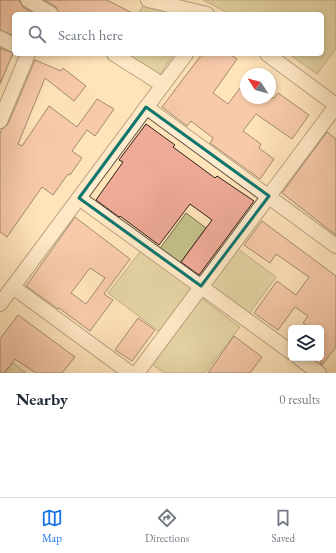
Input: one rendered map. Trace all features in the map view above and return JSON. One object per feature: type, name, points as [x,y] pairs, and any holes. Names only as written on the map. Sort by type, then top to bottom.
[{"type":"street","points":[[28,0],[48,12]]},
{"type":"street","points":[[148,0],[199,12]]},
{"type":"street","points":[[0,38],[12,44]]},
{"type":"street","points":[[0,122],[27,56]]},
{"type":"street","points":[[117,56],[163,85]]},
{"type":"street","points":[[0,304],[185,56]]},
{"type":"street","points":[[137,373],[336,105],[270,56]]},
{"type":"street","points":[[146,107],[336,246]]},
{"type":"street","points":[[79,198],[288,350]]},
{"type":"street","points":[[13,287],[130,373]]},
{"type":"street","points":[[303,361],[320,373]]},
{"type":"highlighted area","points":[[146,107],[269,196],[201,286],[79,198]]},
{"type":"shaded area","points":[[203,0],[336,0],[336,49],[317,74],[292,56],[324,56],[324,12],[226,12]]},
{"type":"shaded area","points":[[143,6],[167,12],[139,12]]},
{"type":"shaded area","points":[[130,56],[173,56],[159,76]]},
{"type":"shaded area","points":[[186,213],[206,228],[178,266],[158,251]]},
{"type":"shaded area","points":[[234,246],[276,277],[247,317],[205,285]]},
{"type":"shaded area","points":[[143,248],[196,287],[161,333],[108,293]]},
{"type":"shaded area","points":[[199,296],[240,327],[205,373],[164,373],[150,363]]},
{"type":"shaded area","points":[[13,363],[26,373],[5,373]]},
{"type":"building","points":[[0,0],[19,0],[23,7],[32,12],[12,12],[12,35],[0,30]]},
{"type":"building","points":[[44,0],[107,0],[130,12],[58,12],[56,7]]},
{"type":"building","points":[[0,48],[12,53],[12,55],[0,84]]},
{"type":"building","points":[[200,56],[233,56],[237,59],[213,93],[228,104],[240,88],[240,104],[276,104],[276,96],[278,93],[309,115],[292,139],[256,114],[243,131],[261,144],[259,148],[274,159],[260,179],[210,143],[213,138],[191,121],[187,126],[162,107]]},
{"type":"building","points":[[35,60],[61,71],[63,68],[86,86],[74,101],[45,78],[18,144],[22,146],[49,106],[77,127],[97,99],[114,109],[95,136],[87,130],[72,151],[82,158],[70,175],[68,174],[53,195],[42,187],[7,237],[0,232],[0,133],[8,124]]},
{"type":"building","points":[[146,124],[175,145],[173,147],[215,178],[217,176],[254,201],[199,275],[181,262],[212,220],[190,204],[159,245],[96,200],[123,162],[119,160]]},
{"type":"building","points":[[327,132],[336,139],[336,235],[282,193]]},
{"type":"building","points":[[75,217],[130,259],[104,294],[113,300],[90,331],[26,286]],"holes":[[[90,268],[105,278],[86,304],[71,293]]]},
{"type":"building","points":[[262,221],[336,276],[336,347],[322,365],[321,361],[324,361],[324,325],[306,325],[303,323],[308,316],[295,307],[278,330],[254,313],[277,281],[296,295],[309,277],[276,254],[270,263],[244,245]]},
{"type":"building","points":[[18,315],[75,357],[62,373],[36,373],[15,359],[4,373],[0,373],[0,339]]},
{"type":"building","points":[[138,318],[155,330],[132,361],[115,350]]},
{"type":"building","points":[[234,336],[262,357],[250,373],[208,373]]}]
